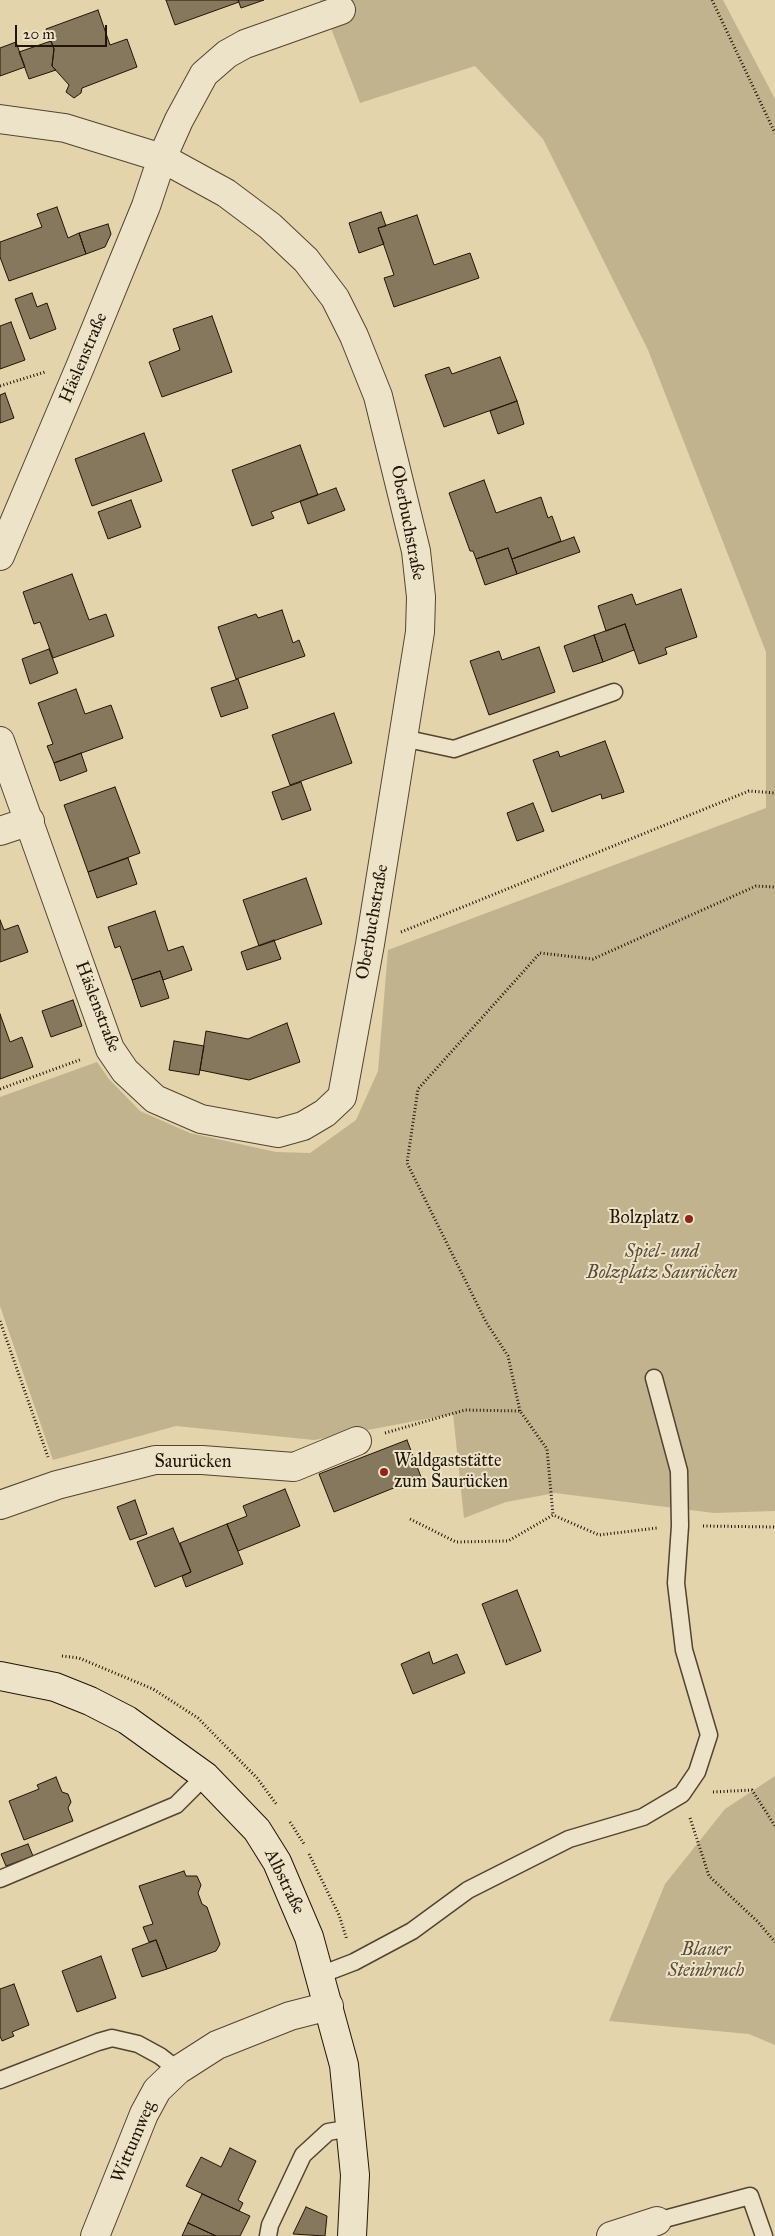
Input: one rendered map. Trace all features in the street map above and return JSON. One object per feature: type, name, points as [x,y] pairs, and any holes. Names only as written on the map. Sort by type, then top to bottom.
[{"type":"street","points":[[162,158],[179,120],[204,74],[227,54],[245,44],[341,10]]},
{"type":"street","name":"Oberbuchstraße","points":[[0,119],[65,128],[162,158],[226,193],[270,226],[306,260],[335,298],[354,336],[378,396],[416,551],[421,597],[420,632],[370,944],[342,1097]]},
{"type":"street","name":"Häslenstraße","points":[[0,556],[146,206],[162,158]]},
{"type":"street","name":"Häslenstraße","points":[[0,741],[110,1049],[125,1071],[155,1099],[201,1118],[278,1132],[303,1126],[324,1113],[342,1097]]},
{"type":"street","points":[[0,831],[30,821]]},
{"type":"street","name":"Saurücken","points":[[0,1505],[57,1485],[155,1460],[202,1460],[294,1467],[358,1441]]},
{"type":"street","name":"Albstraße","points":[[0,1676],[54,1688],[90,1701],[127,1720],[205,1776],[257,1830],[277,1862],[293,1896],[320,1975],[344,2065],[352,2128],[355,2175],[352,2236]]},
{"type":"street","name":"Wittumweg","points":[[95,2236],[144,2114],[157,2090],[178,2070],[217,2045],[290,2016],[329,2006]]},
{"type":"street","points":[[612,2236],[657,2221]]},
{"type":"lane","points":[[403,738],[454,749],[614,692]]},
{"type":"lane","points":[[320,1975],[354,1962],[412,1931],[468,1890],[569,1839],[643,1817],[682,1794],[697,1772],[709,1735],[683,1640],[676,1583],[680,1526],[679,1470],[654,1378]]},
{"type":"lane","points":[[0,1879],[176,1805],[205,1776]]},
{"type":"lane","points":[[0,2080],[112,2038],[138,2044],[160,2056],[178,2070]]},
{"type":"lane","points":[[268,2236],[270,2225],[303,2155],[328,2132],[352,2128]]},
{"type":"lane","points":[[657,2221],[750,2196],[764,2236]]},
{"type":"path","points":[[712,0],[775,133]]},
{"type":"path","points":[[0,386],[38,372],[80,367]]},
{"type":"path","points":[[370,944],[749,791],[775,793]]},
{"type":"path","points":[[553,1516],[547,1448],[520,1411],[508,1356],[486,1322],[407,1163],[418,1089],[540,953],[593,959],[756,886],[775,887]]},
{"type":"path","points":[[0,1089],[110,1049]]},
{"type":"path","points":[[0,1321],[57,1485]]},
{"type":"path","points":[[358,1441],[465,1410],[520,1411]]},
{"type":"path","points":[[553,1516],[599,1535],[680,1526],[775,1527]]},
{"type":"path","points":[[410,1519],[456,1542],[508,1542],[553,1516]]},
{"type":"path","points":[[775,1826],[752,1790],[682,1794],[709,1876],[758,1922],[775,1942]]},
{"type":"green space","name":"Spiel- und Bolzplatz Saurücken","points":[[320,0],[723,0],[775,99],[775,1511],[714,1513],[555,1493],[506,1502],[464,1518],[453,1414],[314,1440],[176,1426],[53,1460],[0,1306],[0,1097],[97,1062],[109,1079],[140,1111],[190,1133],[276,1152],[310,1153],[356,1120],[378,1071],[388,950],[766,808],[766,652],[648,350],[543,139],[475,66],[360,103]]},
{"type":"green space","name":"Blauer Steinbruch","points":[[775,1776],[775,2045],[749,2034],[609,2021],[665,1884],[725,1809]]},
{"type":"building","points":[[166,0],[238,0],[239,2],[175,25]]},
{"type":"building","points":[[238,0],[264,0],[241,8]]},
{"type":"building","points":[[98,10],[110,45],[127,39],[137,67],[82,88],[81,93],[74,98],[66,92],[69,85],[52,66],[54,49],[46,29]]},
{"type":"building","points":[[51,41],[54,49],[52,66],[56,70],[29,79],[19,52]]},
{"type":"building","points":[[16,42],[25,67],[0,76],[0,48]]},
{"type":"building","points":[[57,207],[68,238],[79,233],[86,254],[9,281],[0,257],[0,242],[42,227],[37,214]]},
{"type":"building","points":[[381,212],[386,226],[378,228],[384,244],[359,253],[349,223]]},
{"type":"building","points":[[417,215],[434,265],[470,253],[479,278],[394,307],[384,278],[394,275],[378,228]]},
{"type":"building","points":[[108,224],[111,234],[105,247],[86,254],[79,233]]},
{"type":"building","points":[[32,293],[37,307],[47,303],[56,329],[30,339],[15,299]]},
{"type":"building","points":[[212,316],[232,372],[162,397],[149,362],[180,350],[173,329]]},
{"type":"building","points":[[11,322],[25,360],[0,369],[0,326]]},
{"type":"building","points":[[500,357],[517,401],[444,427],[425,375],[449,367],[452,374]]},
{"type":"building","points":[[5,393],[14,418],[0,423],[0,395]]},
{"type":"building","points":[[517,401],[524,424],[498,434],[490,411]]},
{"type":"building","points":[[144,433],[162,481],[92,506],[75,459]]},
{"type":"building","points":[[300,445],[318,495],[271,512],[274,518],[252,526],[232,470]]},
{"type":"building","points":[[484,480],[496,513],[541,497],[548,518],[552,516],[561,541],[512,559],[508,548],[476,559],[473,551],[470,551],[449,493]]},
{"type":"building","points":[[336,488],[345,510],[308,524],[300,501]]},
{"type":"building","points":[[131,500],[141,527],[108,539],[98,512]]},
{"type":"building","points":[[574,537],[580,552],[517,574],[512,559]]},
{"type":"building","points":[[508,548],[517,574],[485,585],[476,559]]},
{"type":"building","points":[[72,574],[89,620],[106,614],[114,636],[53,658],[40,622],[34,624],[23,592]]},
{"type":"building","points":[[681,589],[697,637],[665,648],[667,654],[639,664],[625,624],[606,631],[598,606],[632,594],[636,605]]},
{"type":"building","points":[[282,610],[293,643],[299,640],[305,656],[236,679],[218,627],[256,614],[258,618]]},
{"type":"building","points":[[625,624],[634,650],[603,662],[594,635]]},
{"type":"building","points":[[594,635],[603,662],[573,672],[564,646]]},
{"type":"building","points":[[539,647],[555,692],[489,715],[470,661],[499,651],[502,660]]},
{"type":"building","points":[[49,649],[58,673],[30,684],[22,659]]},
{"type":"building","points":[[238,679],[248,708],[221,717],[211,688]]},
{"type":"building","points":[[76,689],[85,714],[111,705],[123,738],[54,763],[47,746],[53,744],[38,703]]},
{"type":"building","points":[[334,713],[352,763],[290,785],[272,735]]},
{"type":"building","points":[[605,741],[624,792],[602,799],[601,794],[552,812],[533,760],[558,751],[560,757]]},
{"type":"building","points":[[81,753],[87,771],[60,781],[54,763]]},
{"type":"building","points":[[301,782],[311,810],[282,820],[272,792]]},
{"type":"building","points":[[115,787],[140,853],[88,872],[64,805]]},
{"type":"building","points":[[533,803],[544,831],[517,841],[507,813]]},
{"type":"building","points":[[128,858],[137,884],[97,898],[88,872]]},
{"type":"building","points":[[306,878],[322,924],[259,946],[243,900]]},
{"type":"building","points":[[155,911],[168,951],[183,946],[192,970],[163,980],[160,971],[132,980],[120,946],[115,948],[108,927]]},
{"type":"building","points":[[0,920],[4,930],[18,925],[28,952],[0,962]]},
{"type":"building","points":[[274,940],[281,959],[247,970],[241,952]]},
{"type":"building","points":[[160,971],[169,998],[141,1007],[132,980]]},
{"type":"building","points":[[73,1000],[82,1026],[51,1037],[42,1011]]},
{"type":"building","points":[[0,1014],[10,1042],[22,1037],[33,1067],[0,1079]]},
{"type":"building","points":[[287,1023],[300,1062],[249,1080],[200,1070],[206,1031],[248,1039]]},
{"type":"building","points":[[174,1041],[204,1046],[199,1075],[169,1070]]},
{"type":"building","points":[[407,1440],[421,1477],[334,1512],[319,1474]]},
{"type":"building","points":[[285,1489],[300,1526],[238,1551],[227,1524],[247,1516],[243,1506]]},
{"type":"building","points":[[135,1500],[147,1534],[130,1540],[117,1507]]},
{"type":"building","points":[[227,1524],[243,1564],[186,1587],[182,1576],[191,1572],[180,1543]]},
{"type":"building","points":[[173,1528],[191,1572],[155,1587],[137,1542]]},
{"type":"building","points":[[517,1590],[541,1651],[506,1665],[482,1604]]},
{"type":"building","points":[[429,1652],[433,1664],[457,1654],[465,1673],[413,1694],[401,1664]]},
{"type":"building","points":[[56,1777],[62,1792],[68,1794],[71,1802],[68,1808],[73,1821],[24,1840],[9,1801],[39,1789],[37,1785]]},
{"type":"building","points":[[28,1844],[33,1856],[6,1866],[1,1854]]},
{"type":"building","points":[[184,1871],[186,1876],[197,1876],[201,1885],[198,1893],[202,1904],[207,1907],[220,1944],[216,1951],[167,1969],[156,1940],[149,1942],[143,1927],[153,1924],[139,1886]]},
{"type":"building","points":[[156,1940],[167,1969],[142,1977],[132,1949]]},
{"type":"building","points":[[101,1956],[116,1998],[77,2012],[62,1971]]},
{"type":"building","points":[[14,1984],[29,2025],[12,2032],[14,2036],[2,2041],[0,2036],[0,1989]]},
{"type":"building","points":[[230,2148],[256,2161],[238,2200],[243,2203],[239,2211],[186,2186],[201,2157],[221,2167]]},
{"type":"building","points":[[202,2194],[250,2216],[240,2236],[216,2236],[188,2223]]},
{"type":"building","points":[[306,2207],[327,2216],[325,2236],[293,2234]]},
{"type":"building","points":[[188,2223],[216,2236],[182,2236]]},
{"type":"place","name":"Bolzplatz","points":[[689,1219]]},
{"type":"place","name":"Waldgaststätte zum Saurücken","points":[[384,1472]]}]
